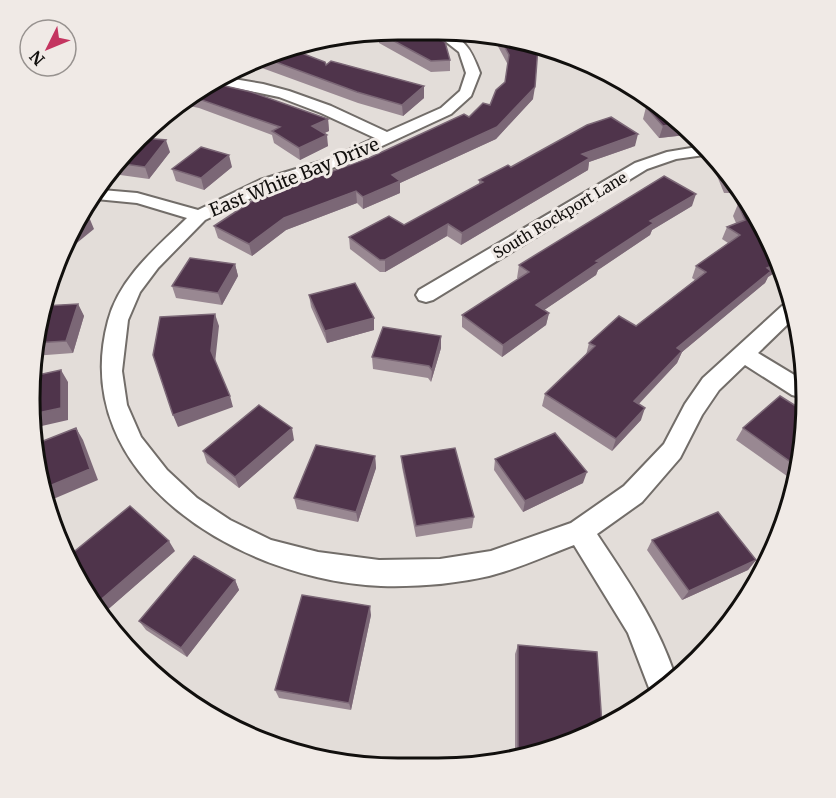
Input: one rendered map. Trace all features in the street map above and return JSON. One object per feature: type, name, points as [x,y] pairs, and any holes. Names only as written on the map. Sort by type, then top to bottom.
[{"type":"street","name":"East White Bay Drive","points":[[452,41],[465,50],[473,73],[466,93],[446,111],[335,162],[266,184],[199,216],[151,264],[131,290],[118,320],[111,371],[116,405],[132,442],[158,477],[188,506],[221,528],[267,551],[318,564],[379,573],[440,572],[491,563],[580,531],[633,494],[672,451],[693,410],[711,384],[785,315]]},
{"type":"street","points":[[234,81],[308,100],[388,139]]},
{"type":"street","name":"South Rockport Lane","points":[[426,295],[641,166],[673,155],[696,152]]},
{"type":"street","points":[[105,195],[150,200],[199,216]]},
{"type":"street","points":[[742,353],[795,386]]},
{"type":"street","points":[[580,531],[628,605],[661,679]]},
{"type":"building","points":[[393,40],[445,42],[450,60],[431,61]]},
{"type":"building","points":[[505,47],[537,55],[535,87],[497,127],[392,175],[400,181],[363,197],[356,191],[284,218],[249,244],[214,226],[255,199],[369,158],[464,114],[469,117],[483,103],[490,105],[496,90],[505,82],[509,55]]},
{"type":"building","points":[[303,54],[325,62],[326,65],[331,61],[424,86],[402,105],[357,92],[277,63]]},
{"type":"building","points":[[225,86],[251,92],[328,119],[312,126],[327,135],[299,148],[272,131],[280,127],[202,100]]},
{"type":"building","points":[[650,111],[668,125],[663,126]]},
{"type":"building","points":[[611,117],[638,134],[582,154],[590,158],[462,233],[448,224],[385,260],[380,260],[349,237],[389,216],[404,225],[483,182],[479,180],[508,165],[511,167],[587,125]]},
{"type":"building","points":[[153,139],[166,140],[145,167],[128,165]]},
{"type":"building","points":[[201,147],[229,155],[201,178],[172,169]]},
{"type":"building","points":[[664,176],[696,194],[650,221],[654,223],[596,261],[599,262],[536,305],[549,313],[503,345],[462,315],[529,272],[519,265]]},
{"type":"building","points":[[740,208],[759,240],[770,267],[767,268],[771,271],[677,348],[682,351],[634,401],[645,408],[616,439],[545,394],[595,346],[589,343],[619,316],[636,326],[706,272],[696,266],[740,235],[727,227],[745,220]]},
{"type":"building","points":[[190,258],[235,264],[218,293],[172,286]]},
{"type":"building","points":[[355,283],[374,318],[325,331],[309,295]]},
{"type":"building","points":[[78,304],[66,341],[45,342],[53,305]]},
{"type":"building","points":[[215,314],[211,351],[230,396],[173,415],[153,355],[160,317]]},
{"type":"building","points":[[383,327],[441,336],[432,370],[429,366],[372,357]]},
{"type":"building","points":[[61,370],[61,408],[41,412],[41,374]]},
{"type":"building","points":[[780,396],[796,406],[790,461],[743,428]]},
{"type":"building","points":[[259,405],[292,428],[235,477],[203,451]]},
{"type":"building","points":[[76,428],[90,469],[51,485],[43,441]]},
{"type":"building","points":[[555,433],[587,472],[525,501],[495,459]]},
{"type":"building","points":[[316,445],[375,456],[356,512],[294,498]]},
{"type":"building","points":[[455,448],[474,517],[416,526],[401,456]]},
{"type":"building","points":[[130,506],[169,541],[102,599],[74,551]]},
{"type":"building","points":[[718,512],[756,560],[689,591],[652,540]]},
{"type":"building","points":[[194,556],[235,580],[181,648],[139,621]]},
{"type":"building","points":[[302,595],[370,606],[349,703],[275,690]]},
{"type":"building","points":[[518,645],[597,652],[602,718],[574,730],[518,748]]}]
